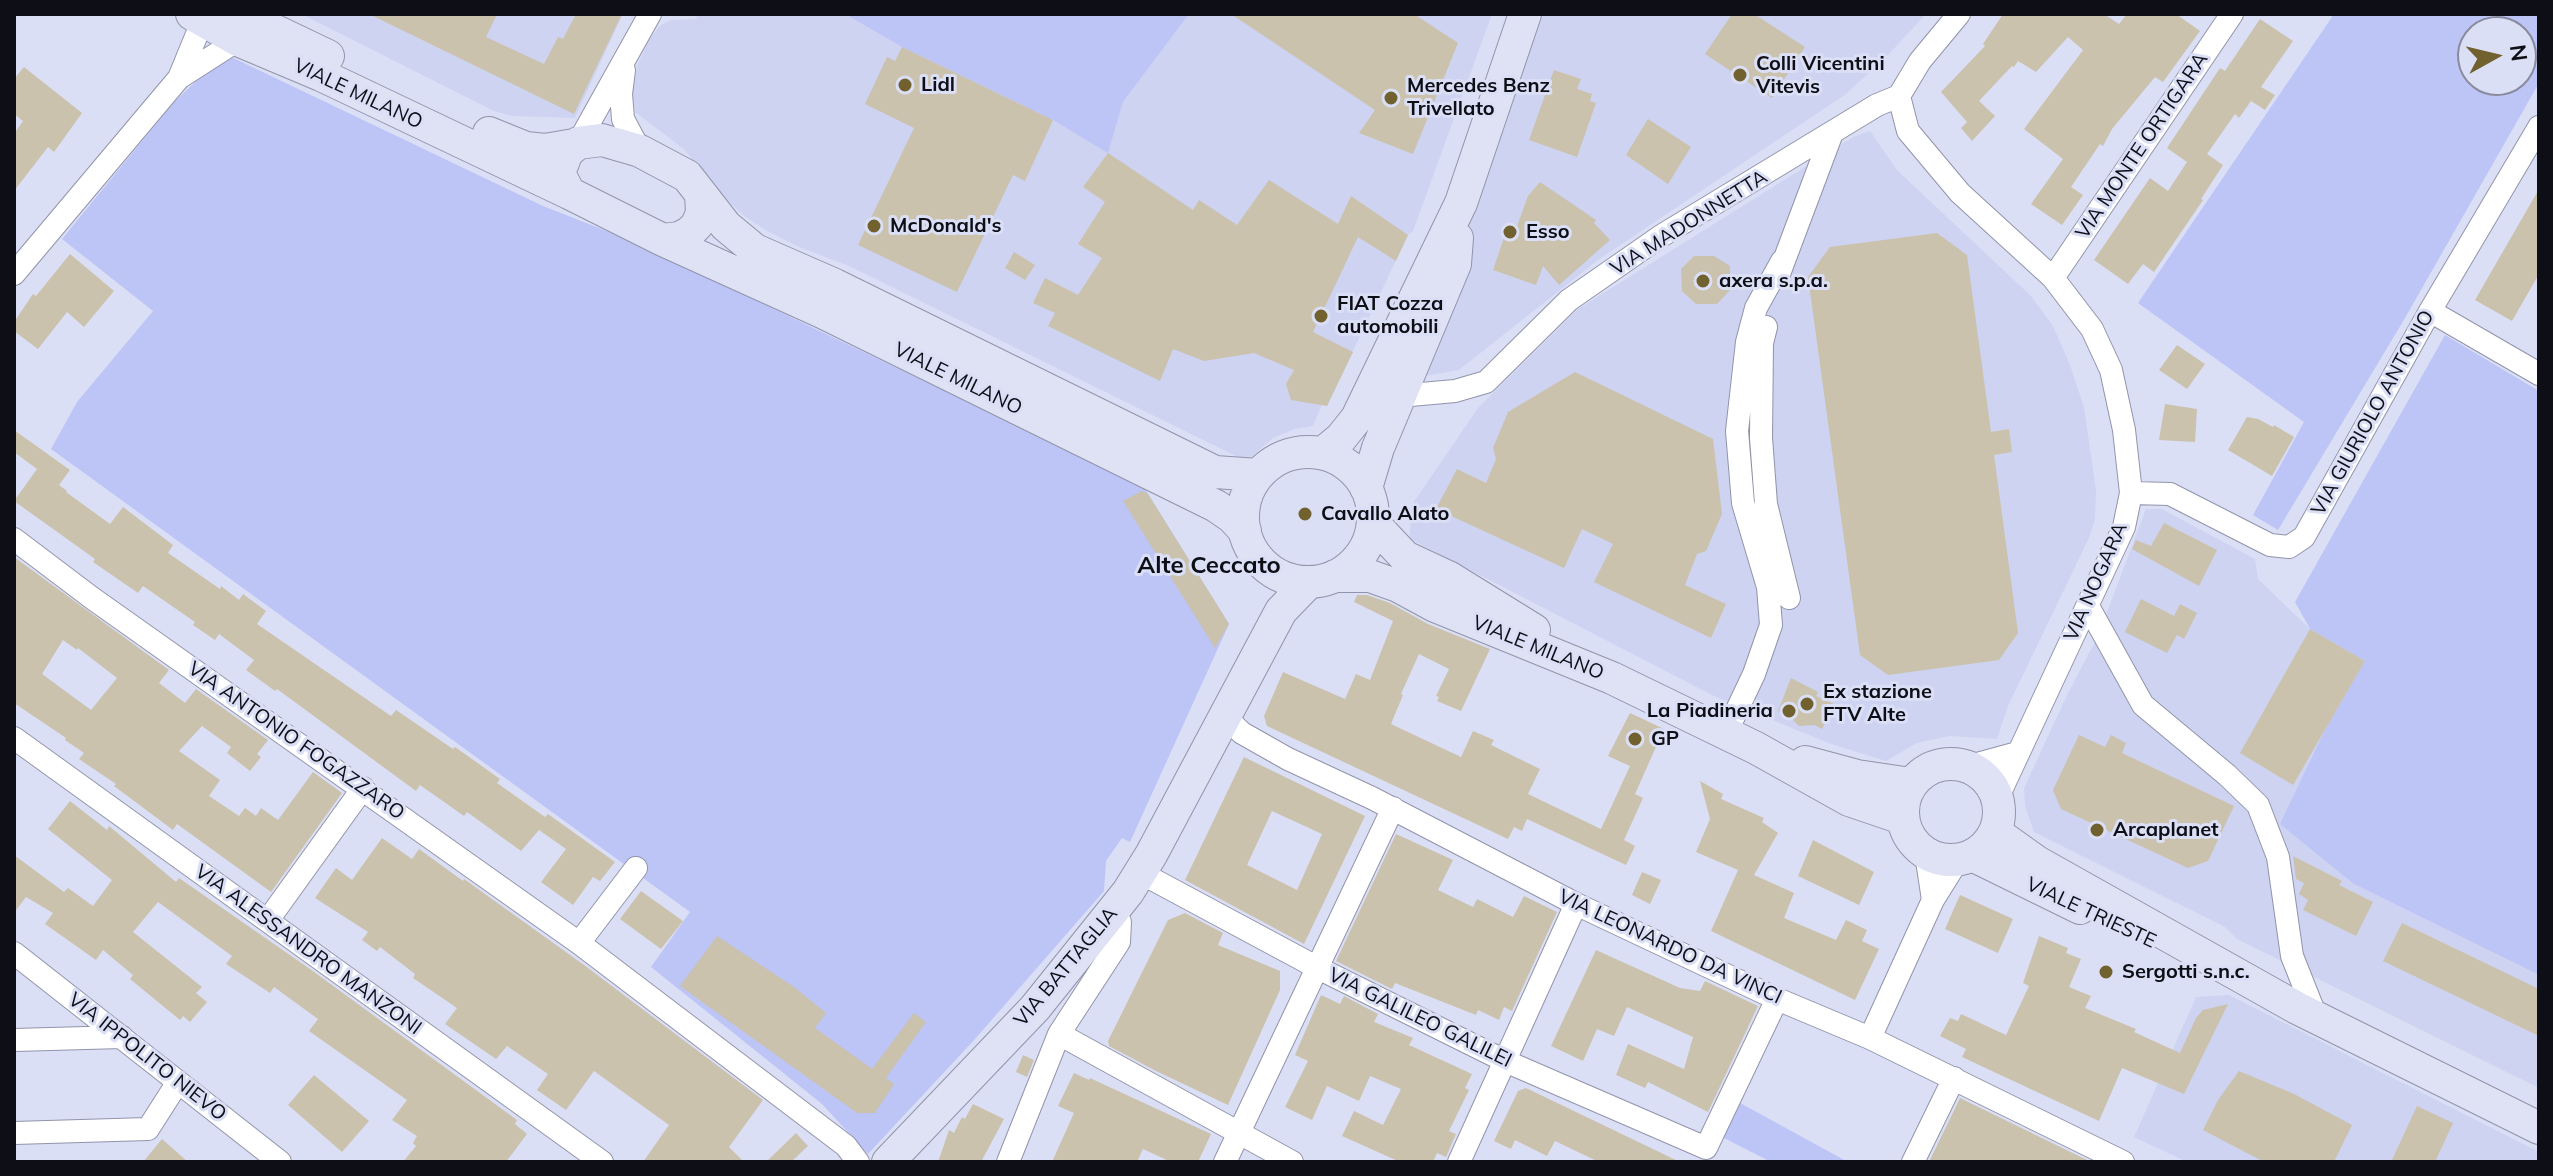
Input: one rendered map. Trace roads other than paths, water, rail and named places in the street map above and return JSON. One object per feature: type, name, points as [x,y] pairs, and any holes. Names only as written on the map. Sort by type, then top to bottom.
[{"type":"main road","points":[[1323,453],[1341,438],[1357,418],[1461,203],[1525,14]]},
{"type":"main road","name":"VIALE MILANO","points":[[197,18],[239,27],[512,144],[536,150],[602,140],[640,151],[687,176],[726,226],[755,250],[835,285],[1215,472],[1258,475]]},
{"type":"main road","name":"VIALE MILANO","points":[[239,27],[321,75],[663,240],[822,312],[1204,500],[1232,517],[1245,531],[1251,549],[1264,564],[1285,577],[1322,579],[1370,576],[1612,678]]},
{"type":"main road","points":[[569,193],[559,173],[561,162],[576,144]]},
{"type":"main road","points":[[663,240],[689,233],[697,225],[702,213],[701,194]]},
{"type":"main road","points":[[1366,488],[1378,448],[1455,264],[1461,203]]},
{"type":"main road","points":[[1245,531],[1244,507],[1258,475],[1272,463],[1288,455],[1305,452],[1323,453],[1349,466],[1366,488],[1373,511],[1371,534],[1353,563],[1322,579]]},
{"type":"main road","name":"VIALE MILANO","points":[[1373,523],[1405,557],[1450,578],[1612,678]]},
{"type":"main road","name":"VIA BATTAGLIA","points":[[1209,747],[1267,612],[1268,588],[1264,564]]},
{"type":"main road","name":"VIA BATTAGLIA","points":[[896,1159],[1035,1008],[1114,910],[1141,873],[1281,611],[1322,579]]},
{"type":"main road","points":[[1612,678],[1756,748],[1849,800],[1902,818]]},
{"type":"main road","points":[[1756,748],[1857,776],[1911,784]]},
{"type":"main road","points":[[1926,854],[1906,833],[1902,818],[1905,795],[1922,773],[1936,766],[1951,764],[1980,774],[1991,785],[1997,799],[1999,816],[1995,832],[1986,845],[1966,858]]},
{"type":"main road","name":"VIALE TRIESTE","points":[[1995,832],[2037,862],[2307,1014]]},
{"type":"main road","name":"VIALE TRIESTE","points":[[1926,854],[1941,860],[1966,858],[2038,889],[2307,1014],[2539,1128]]},
{"type":"street","points":[[576,144],[650,14]]},
{"type":"street","points":[[1899,96],[1920,61],[1959,14]]},
{"type":"street","name":"VIA MONTE ORTIGARA","points":[[2053,278],[2232,14]]},
{"type":"street","points":[[179,78],[197,18]]},
{"type":"street","points":[[14,274],[179,78],[239,27]]},
{"type":"street","points":[[626,57],[621,94],[623,119],[640,151]]},
{"type":"street","name":"VIA MADONNETTA","points":[[1399,396],[1455,391],[1486,382],[1569,300],[1661,236],[1877,105],[1899,96]]},
{"type":"street","name":"VIA NOGARA","points":[[1899,96],[1908,131],[1960,193],[2053,278],[2092,329],[2111,370],[2124,430],[2131,493],[2124,527],[1997,799]]},
{"type":"street","name":"VIA GIURIOLO ANTONIO","points":[[2131,493],[2170,494],[2270,545],[2289,547],[2304,537],[2430,311],[2539,127]]},
{"type":"street","points":[[1726,733],[1754,674],[1771,625],[1768,587],[1743,503],[1737,431],[1747,342],[1756,308],[1782,261],[1832,133]]},
{"type":"street","points":[[1782,261],[1762,343],[1761,438],[1766,504],[1789,598]]},
{"type":"street","points":[[2430,311],[2539,374]]},
{"type":"street","name":"VIA ANTONIO FOGAZZARO","points":[[14,539],[92,598],[579,943],[846,1146],[858,1162]]},
{"type":"street","points":[[2088,606],[2143,705],[2258,805],[2278,857],[2292,956],[2307,1014]]},
{"type":"street","name":"VIA LEONARDO DA VINCI","points":[[1225,717],[1242,733],[1288,759],[1393,808],[1576,904],[1777,999],[1870,1038],[2123,1162]]},
{"type":"street","name":"VIA ALESSANDRO MANZONI","points":[[14,738],[268,920],[590,1159]]},
{"type":"street","points":[[1966,767],[2017,753]]},
{"type":"street","points":[[268,920],[363,788]]},
{"type":"street","points":[[1225,1162],[1393,808]]},
{"type":"street","points":[[1926,854],[1933,900]]},
{"type":"street","points":[[1870,1038],[1933,900],[1966,858]]},
{"type":"street","points":[[579,943],[636,868]]},
{"type":"street","name":"VIA GALILEO GALILEI","points":[[1141,873],[1318,968],[1505,1061],[1706,1148],[1777,999]]},
{"type":"street","points":[[1459,1162],[1576,904]]},
{"type":"street","points":[[1008,1162],[1059,1034],[1119,942],[1120,922],[1114,910]]},
{"type":"street","name":"VIA IPPOLITO NIEVO","points":[[14,953],[280,1162]]},
{"type":"street","points":[[1059,1034],[1292,1162]]},
{"type":"street","points":[[14,1040],[122,1037]]},
{"type":"street","points":[[1913,1162],[1954,1078]]},
{"type":"street","points":[[14,1133],[148,1129],[178,1082]]},
{"type":"place","name":"Colli Vicentini Vitevis","points":[[1740,75]]},
{"type":"place","name":"Lidl","points":[[905,85]]},
{"type":"place","name":"Mercedes Benz Trivellato","points":[[1391,98]]},
{"type":"place","name":"McDonald's","points":[[874,226]]},
{"type":"place","name":"Esso","points":[[1510,232]]},
{"type":"place","name":"axera s.p.a.","points":[[1703,281]]},
{"type":"place","name":"FIAT Cozza automobili","points":[[1321,316]]},
{"type":"place","name":"Cavallo Alato","points":[[1305,514]]},
{"type":"place","name":"Ex stazione FTV Alte","points":[[1807,704]]},
{"type":"place","name":"La Piadineria","points":[[1789,711]]},
{"type":"place","name":"GP","points":[[1635,739]]},
{"type":"place","name":"Arcaplanet","points":[[2097,830]]},
{"type":"place","name":"Sergotti s.n.c.","points":[[2106,972]]},
{"type":"district","name":"Alte Ceccato","points":[[1209,566]]}]
